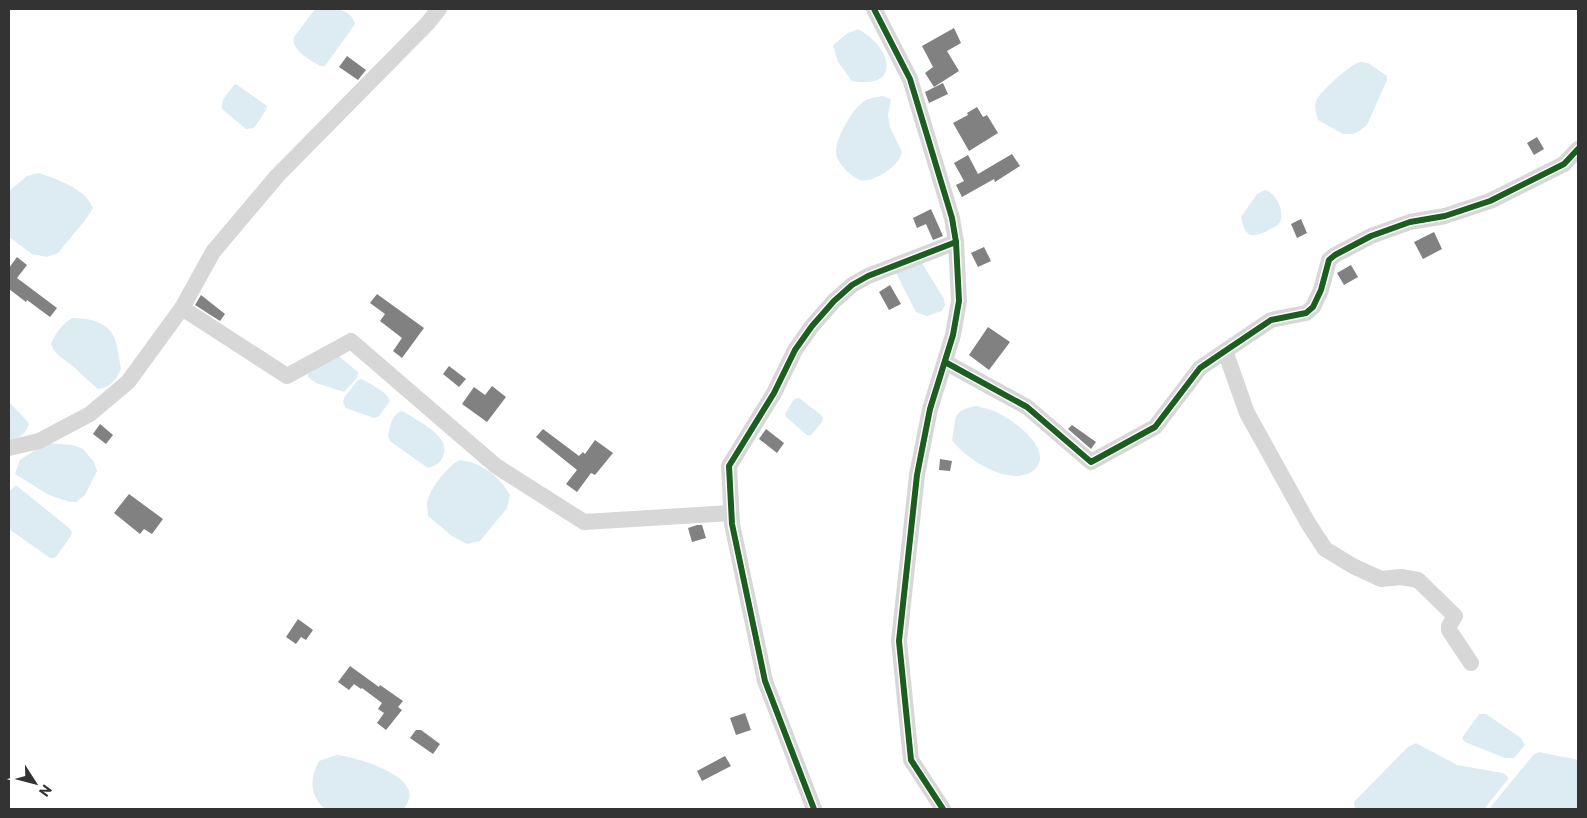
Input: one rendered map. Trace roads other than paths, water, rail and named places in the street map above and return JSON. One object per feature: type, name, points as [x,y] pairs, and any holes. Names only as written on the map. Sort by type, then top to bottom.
[{"type":"street","points":[[9,448],[39,441],[90,414],[128,382],[182,308],[213,252],[278,176],[428,24],[439,9]]},
{"type":"street","points":[[874,9],[910,79],[952,218],[956,242],[958,300],[953,335],[930,409],[917,475],[899,641],[911,760],[943,809]]},
{"type":"street","points":[[945,362],[1027,407],[1092,462],[1155,427],[1200,368],[1271,320],[1306,313],[1312,307],[1321,290],[1329,260],[1335,255],[1371,236],[1410,222],[1445,216],[1490,201],[1564,164],[1578,149]]},
{"type":"street","points":[[814,809],[766,681],[732,524],[729,466],[774,393],[795,350],[812,326],[834,301],[852,285],[868,276],[956,242]]},
{"type":"street","points":[[182,308],[287,376],[351,341],[496,466],[584,522],[731,513]]},
{"type":"street","points":[[1225,351],[1248,413],[1325,549],[1353,566],[1381,579],[1401,577],[1418,580],[1455,616],[1449,626],[1449,630],[1471,663]]}]
